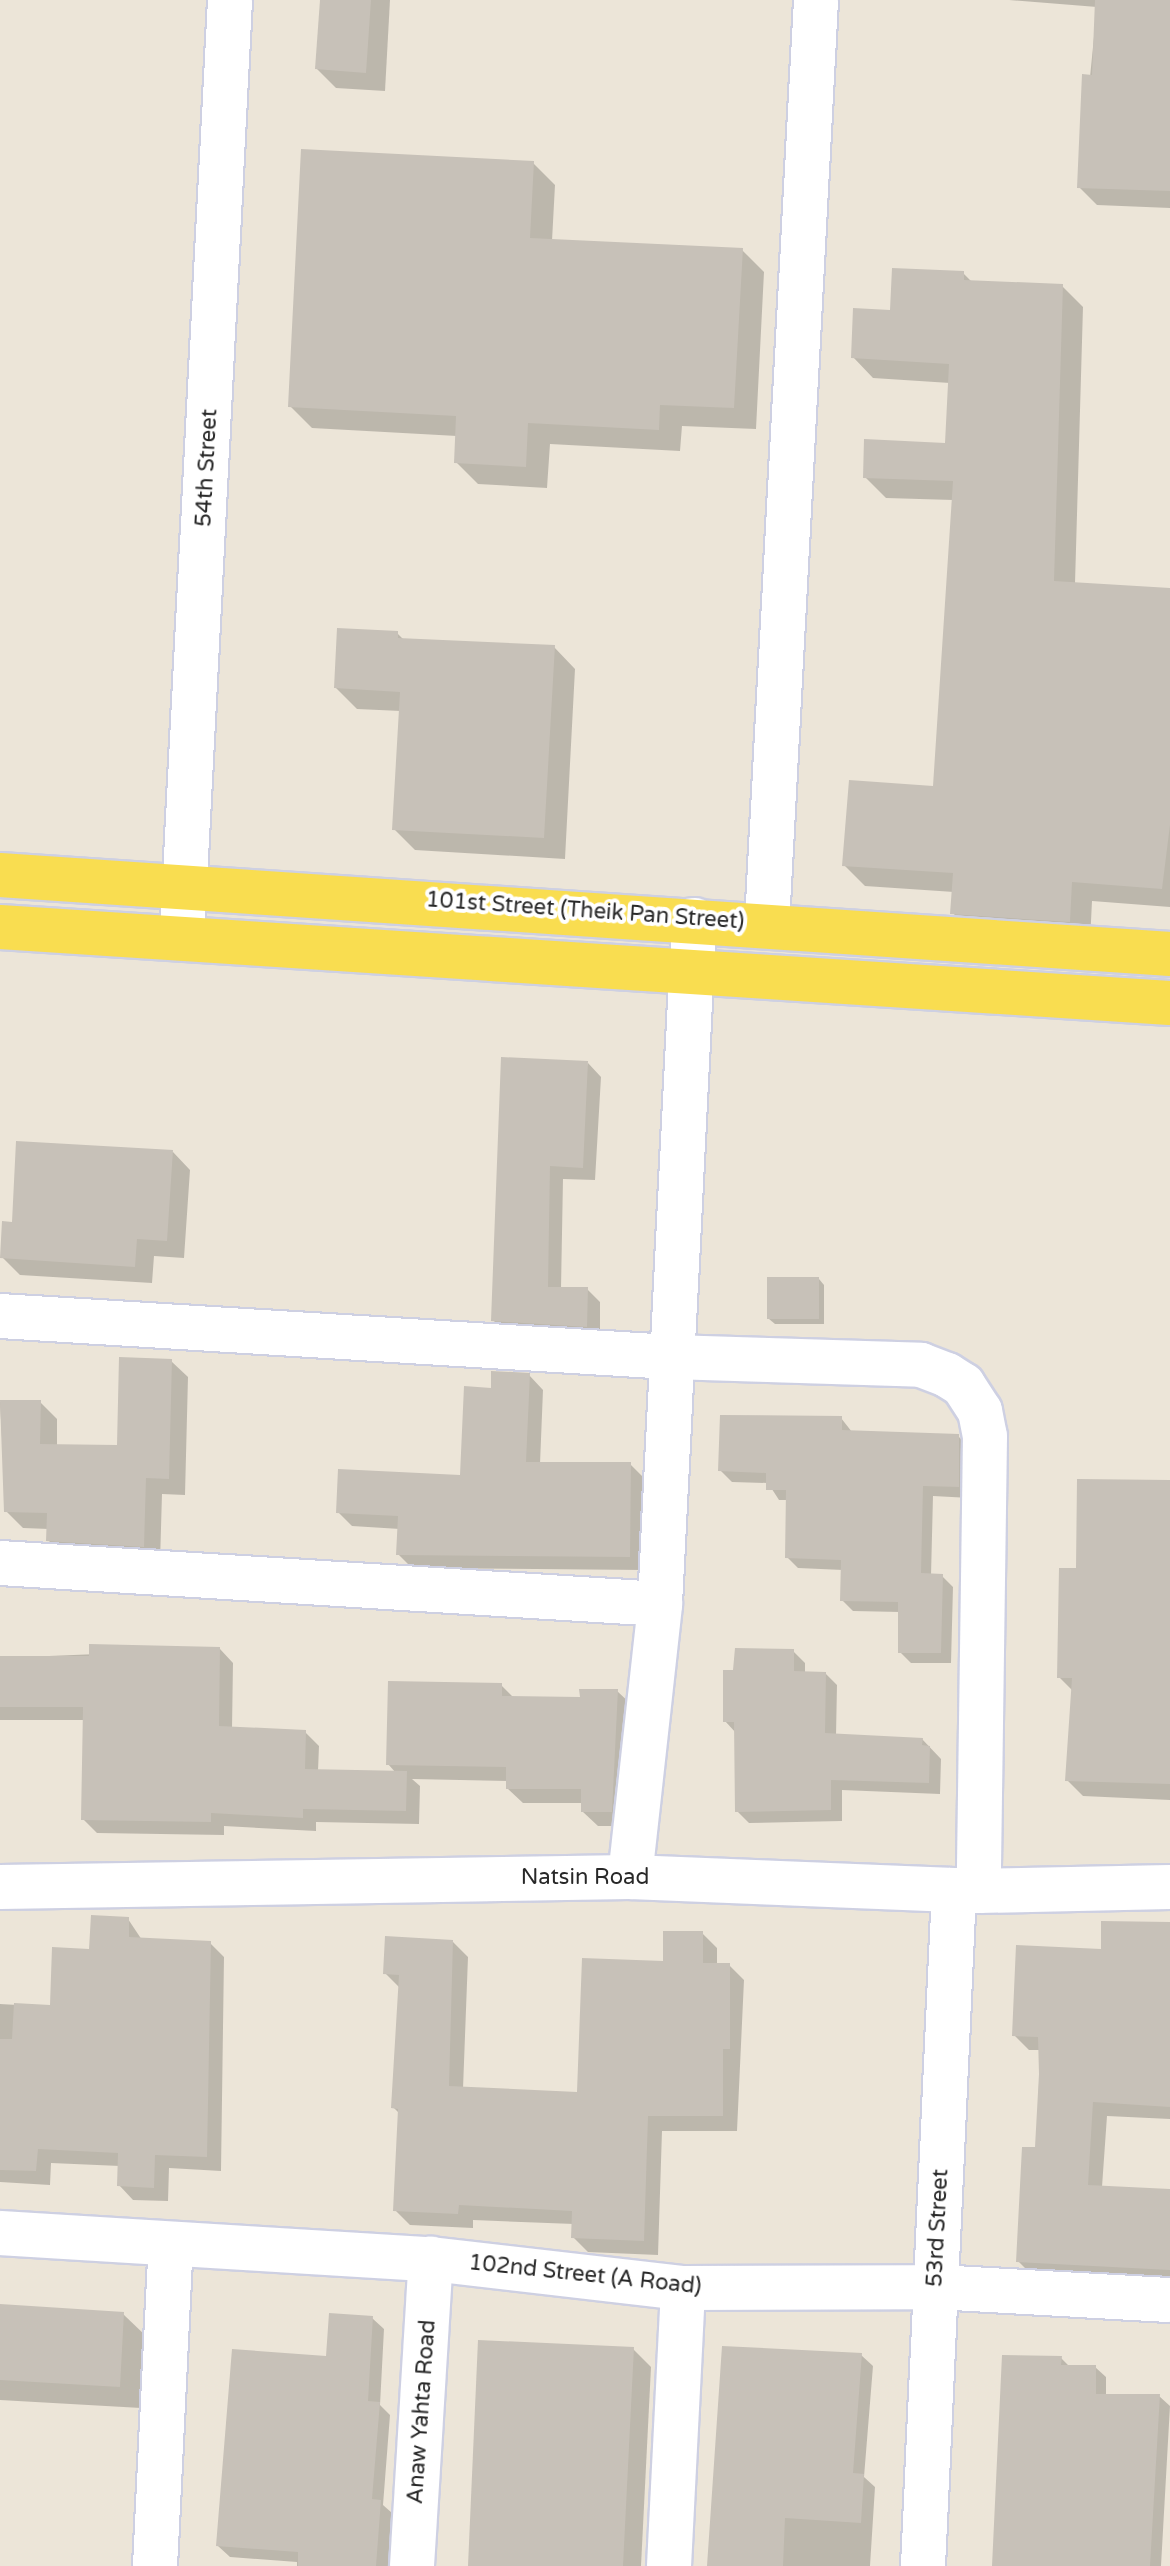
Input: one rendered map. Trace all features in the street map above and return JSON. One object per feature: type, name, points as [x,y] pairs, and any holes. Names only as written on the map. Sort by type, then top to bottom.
[{"type":"main road","name":"101st Street (Theik Pan Street)","points":[[0,875],[185,884],[767,923],[1170,954]]},
{"type":"main road","points":[[0,927],[182,935],[693,976],[1170,1003]]},
{"type":"street","name":"54th Street","points":[[182,935],[230,0]]},
{"type":"street","points":[[767,923],[816,0]]},
{"type":"street","points":[[630,1877],[660,1604],[694,920]]},
{"type":"street","name":"53rd Street","points":[[0,1316],[671,1357],[921,1365],[963,1385],[980,1411],[985,1436],[966,1891],[936,2287],[923,2566]]},
{"type":"street","points":[[0,1563],[660,1604]]},
{"type":"street","name":"Natsin Road","points":[[0,1887],[630,1877],[966,1891],[1170,1887]]},
{"type":"street","name":"102nd Street (A Road)","points":[[0,2233],[431,2259],[683,2288],[936,2287],[1170,2300]]},
{"type":"street","points":[[155,2566],[171,2244]]},
{"type":"street","name":"Anaw Yahta Road","points":[[412,2566],[431,2259]]},
{"type":"street","points":[[669,2566],[683,2288]]},
{"type":"building","points":[[320,0],[371,0],[366,73],[315,69]]},
{"type":"building","points":[[1095,0],[1170,0],[1170,191],[1077,188],[1082,74],[1092,75]]},
{"type":"building","points":[[301,149],[534,161],[530,238],[743,248],[734,408],[660,405],[659,430],[528,423],[526,467],[454,463],[456,416],[288,407]]},
{"type":"building","points":[[892,268],[964,271],[964,280],[1063,284],[1054,581],[1170,588],[1170,825],[1162,889],[1072,882],[1070,922],[950,914],[953,873],[842,866],[849,780],[933,786],[953,481],[863,478],[864,439],[945,443],[949,364],[851,358],[853,308],[890,310]]},
{"type":"building","points":[[337,628],[398,631],[398,638],[555,645],[544,838],[392,830],[400,692],[334,688]]},
{"type":"building","points":[[501,1057],[588,1061],[583,1168],[550,1166],[548,1287],[588,1287],[587,1327],[491,1321]]},
{"type":"building","points":[[16,1141],[173,1150],[167,1241],[137,1239],[135,1267],[0,1258],[2,1221],[12,1222]]},
{"type":"building","points":[[767,1277],[819,1277],[819,1319],[767,1319]]},
{"type":"building","points":[[119,1357],[172,1359],[169,1479],[146,1478],[144,1547],[46,1541],[47,1513],[4,1512],[0,1400],[41,1400],[40,1444],[117,1445]]},
{"type":"building","points":[[491,1371],[530,1373],[526,1462],[631,1462],[630,1557],[396,1555],[398,1516],[336,1513],[338,1469],[460,1475],[464,1386],[491,1388]]},
{"type":"building","points":[[720,1415],[842,1416],[842,1430],[959,1434],[959,1487],[923,1486],[921,1573],[943,1574],[941,1653],[898,1653],[898,1602],[840,1601],[841,1560],[785,1558],[786,1490],[766,1490],[766,1473],[718,1471]]},
{"type":"building","points":[[1077,1479],[1170,1480],[1170,1784],[1065,1781],[1072,1678],[1057,1678],[1059,1568],[1076,1568]]},
{"type":"building","points":[[89,1644],[220,1647],[219,1726],[306,1730],[305,1769],[407,1771],[406,1811],[303,1809],[303,1818],[211,1813],[211,1822],[81,1820],[83,1707],[0,1707],[0,1656],[89,1656]]},
{"type":"building","points":[[735,1648],[794,1649],[794,1671],[826,1672],[825,1733],[923,1738],[922,1745],[930,1746],[929,1783],[831,1780],[831,1810],[735,1812],[734,1722],[723,1722],[723,1670],[733,1670]]},
{"type":"building","points":[[388,1681],[502,1683],[502,1696],[580,1697],[579,1689],[618,1689],[612,1812],[581,1812],[581,1789],[506,1789],[506,1767],[386,1765]]},
{"type":"building","points":[[91,1915],[129,1917],[129,1937],[211,1941],[207,2157],[155,2155],[154,2188],[117,2186],[118,2153],[38,2149],[36,2171],[0,2170],[0,2039],[12,2039],[14,2003],[50,2005],[52,1947],[89,1949]]},
{"type":"building","points":[[1101,1921],[1170,1922],[1170,2107],[1093,2102],[1088,2185],[1170,2189],[1170,2270],[1016,2262],[1022,2147],[1035,2147],[1039,2074],[1038,2037],[1012,2036],[1016,1945],[1101,1949]]},
{"type":"building","points":[[663,1931],[703,1931],[703,1963],[730,1963],[730,2049],[723,2049],[723,2116],[648,2116],[644,2241],[571,2238],[572,2211],[459,2205],[458,2214],[393,2211],[398,2109],[391,2108],[399,1975],[383,1974],[385,1936],[453,1940],[449,2086],[577,2092],[582,1958],[663,1961]]},
{"type":"building","points":[[0,2304],[124,2312],[120,2387],[0,2380]]},
{"type":"building","points":[[329,2313],[373,2316],[368,2401],[380,2402],[372,2499],[381,2500],[376,2566],[298,2566],[298,2552],[216,2546],[232,2349],[326,2356]]},
{"type":"building","points":[[478,2340],[634,2347],[623,2566],[468,2566]]},
{"type":"building","points":[[722,2346],[862,2353],[853,2473],[864,2474],[861,2523],[785,2518],[783,2566],[707,2566]]},
{"type":"building","points":[[1002,2355],[1062,2356],[1061,2365],[1096,2365],[1096,2394],[1160,2394],[1150,2566],[992,2566]]}]
